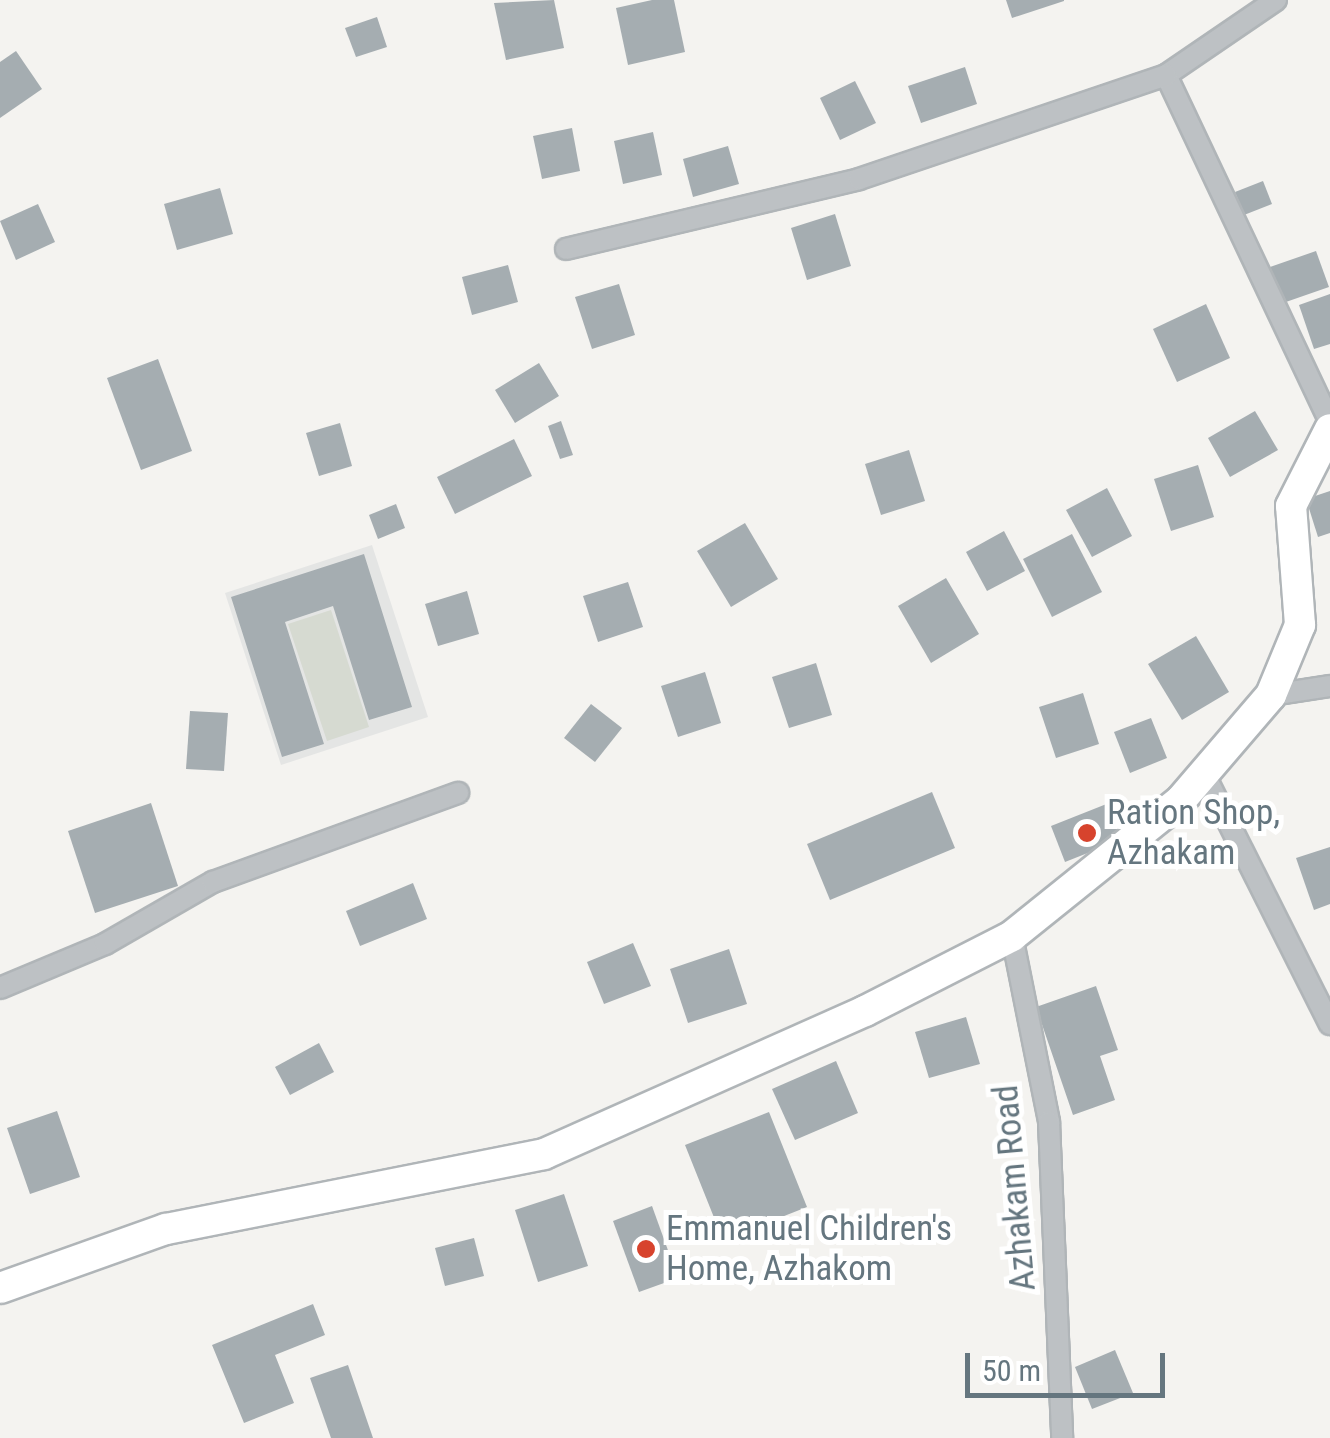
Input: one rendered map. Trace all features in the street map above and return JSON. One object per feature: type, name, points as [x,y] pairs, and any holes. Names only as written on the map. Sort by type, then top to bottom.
[{"type":"main road","points":[[0,1288],[166,1229],[544,1154],[866,1011],[1012,936],[1181,800],[1270,696],[1300,626],[1291,506],[1330,426]]},
{"type":"street","points":[[566,249],[860,179],[1166,75],[1276,0]]},
{"type":"street","points":[[1166,75],[1330,426]]},
{"type":"street","points":[[1270,696],[1330,686]]},
{"type":"street","points":[[1204,774],[1330,1024]]},
{"type":"street","points":[[0,988],[105,944],[213,882],[458,794]]},
{"type":"street","name":"Azhakam Road","points":[[1012,936],[1048,1122],[1062,1438]]},
{"type":"shaded area","points":[[372,545],[428,717],[281,765],[225,593]]},
{"type":"shaded area","points":[[331,610],[369,727],[327,741],[288,624]]},
{"type":"building","points":[[554,0],[564,48],[506,60],[494,3]]},
{"type":"building","points":[[652,0],[674,0],[685,52],[628,65],[616,8]]},
{"type":"building","points":[[1006,0],[1064,0],[1064,1],[1012,18]]},
{"type":"building","points":[[377,17],[387,47],[356,57],[345,28]]},
{"type":"building","points":[[16,51],[42,89],[0,118],[0,62]]},
{"type":"building","points":[[965,67],[977,104],[921,123],[908,86]]},
{"type":"building","points":[[855,81],[876,123],[840,140],[820,98]]},
{"type":"building","points":[[572,128],[580,171],[542,179],[533,136]]},
{"type":"building","points":[[653,132],[662,175],[623,184],[614,141]]},
{"type":"building","points":[[728,146],[739,184],[693,197],[683,159]]},
{"type":"building","points":[[1263,181],[1272,204],[1244,215],[1235,192]]},
{"type":"building","points":[[220,188],[233,234],[177,250],[164,204]]},
{"type":"building","points":[[38,204],[55,242],[16,260],[0,221]]},
{"type":"building","points":[[835,214],[851,266],[807,280],[791,228]]},
{"type":"building","points":[[1316,251],[1329,287],[1283,303],[1270,267]]},
{"type":"building","points":[[508,265],[518,302],[472,315],[462,277]]},
{"type":"building","points":[[619,284],[635,335],[592,349],[575,297]]},
{"type":"building","points":[[1330,294],[1330,344],[1314,349],[1299,305]]},
{"type":"building","points":[[1206,304],[1230,358],[1177,382],[1153,329]]},
{"type":"building","points":[[158,359],[192,451],[141,470],[107,378]]},
{"type":"building","points":[[539,363],[559,396],[515,423],[495,390]]},
{"type":"building","points":[[1255,411],[1278,450],[1230,477],[1208,438]]},
{"type":"building","points":[[561,421],[573,455],[560,459],[548,426]]},
{"type":"building","points":[[340,423],[352,466],[319,476],[306,433]]},
{"type":"building","points":[[514,439],[532,476],[455,514],[437,477]]},
{"type":"building","points":[[909,450],[925,501],[881,515],[865,464]]},
{"type":"building","points":[[1198,465],[1214,517],[1171,531],[1154,479]]},
{"type":"building","points":[[1107,488],[1132,536],[1092,557],[1066,510]]},
{"type":"building","points":[[1330,491],[1330,533],[1318,537],[1306,499]]},
{"type":"building","points":[[396,504],[405,528],[378,539],[369,515]]},
{"type":"building","points":[[745,523],[778,579],[731,607],[697,551]]},
{"type":"building","points":[[1004,531],[1025,571],[987,591],[966,552]]},
{"type":"building","points":[[1072,534],[1102,592],[1052,617],[1023,559]]},
{"type":"building","points":[[364,554],[412,707],[369,720],[333,606],[285,622],[324,744],[282,757],[231,597]]},
{"type":"building","points":[[946,578],[979,634],[931,663],[898,606]]},
{"type":"building","points":[[628,582],[643,627],[598,642],[583,596]]},
{"type":"building","points":[[467,591],[479,634],[438,646],[425,604]]},
{"type":"building","points":[[1196,636],[1229,692],[1182,720],[1148,664]]},
{"type":"building","points":[[816,663],[832,715],[789,728],[772,677]]},
{"type":"building","points":[[705,672],[721,723],[678,737],[661,686]]},
{"type":"building","points":[[1083,693],[1099,744],[1056,758],[1039,707]]},
{"type":"building","points":[[591,704],[622,728],[595,762],[564,738]]},
{"type":"building","points":[[190,711],[228,713],[224,771],[186,769]]},
{"type":"building","points":[[1151,718],[1167,758],[1130,773],[1114,732]]},
{"type":"building","points":[[932,792],[955,848],[830,900],[807,844]]},
{"type":"building","points":[[151,803],[178,886],[95,913],[68,831]]},
{"type":"building","name":"Ration Shop, Azhakam","points":[[1109,803],[1123,839],[1065,862],[1051,826]]},
{"type":"building","points":[[1330,847],[1330,904],[1314,910],[1296,858]]},
{"type":"building","points":[[413,883],[427,919],[360,946],[346,911]]},
{"type":"building","points":[[633,943],[651,986],[604,1004],[587,962]]},
{"type":"building","points":[[729,949],[747,1004],[688,1023],[670,969]]},
{"type":"building","points":[[1096,986],[1118,1050],[1100,1056],[1115,1100],[1073,1115],[1036,1007]]},
{"type":"building","points":[[966,1017],[980,1064],[929,1078],[915,1032]]},
{"type":"building","points":[[319,1043],[334,1072],[290,1095],[275,1067]]},
{"type":"building","points":[[836,1061],[858,1113],[795,1140],[772,1089]]},
{"type":"building","points":[[57,1111],[80,1177],[30,1194],[7,1128]]},
{"type":"building","points":[[769,1112],[807,1207],[723,1240],[685,1145]]},
{"type":"building","points":[[564,1194],[588,1266],[538,1282],[515,1210]]},
{"type":"building","name":"Emmanuel Children's Home, Azhakom","points":[[652,1206],[678,1278],[639,1292],[613,1221]]},
{"type":"building","points":[[474,1238],[484,1276],[445,1286],[435,1248]]},
{"type":"building","points":[[313,1304],[325,1335],[275,1355],[294,1403],[244,1423],[212,1345]]},
{"type":"building","points":[[1115,1350],[1133,1393],[1092,1409],[1075,1367]]},
{"type":"building","points":[[348,1365],[373,1438],[331,1438],[310,1378]]},
{"type":"place","name":"Ration Shop, Azhakam","points":[[1087,833]]},
{"type":"place","name":"Emmanuel Children's Home, Azhakom","points":[[646,1249]]}]
